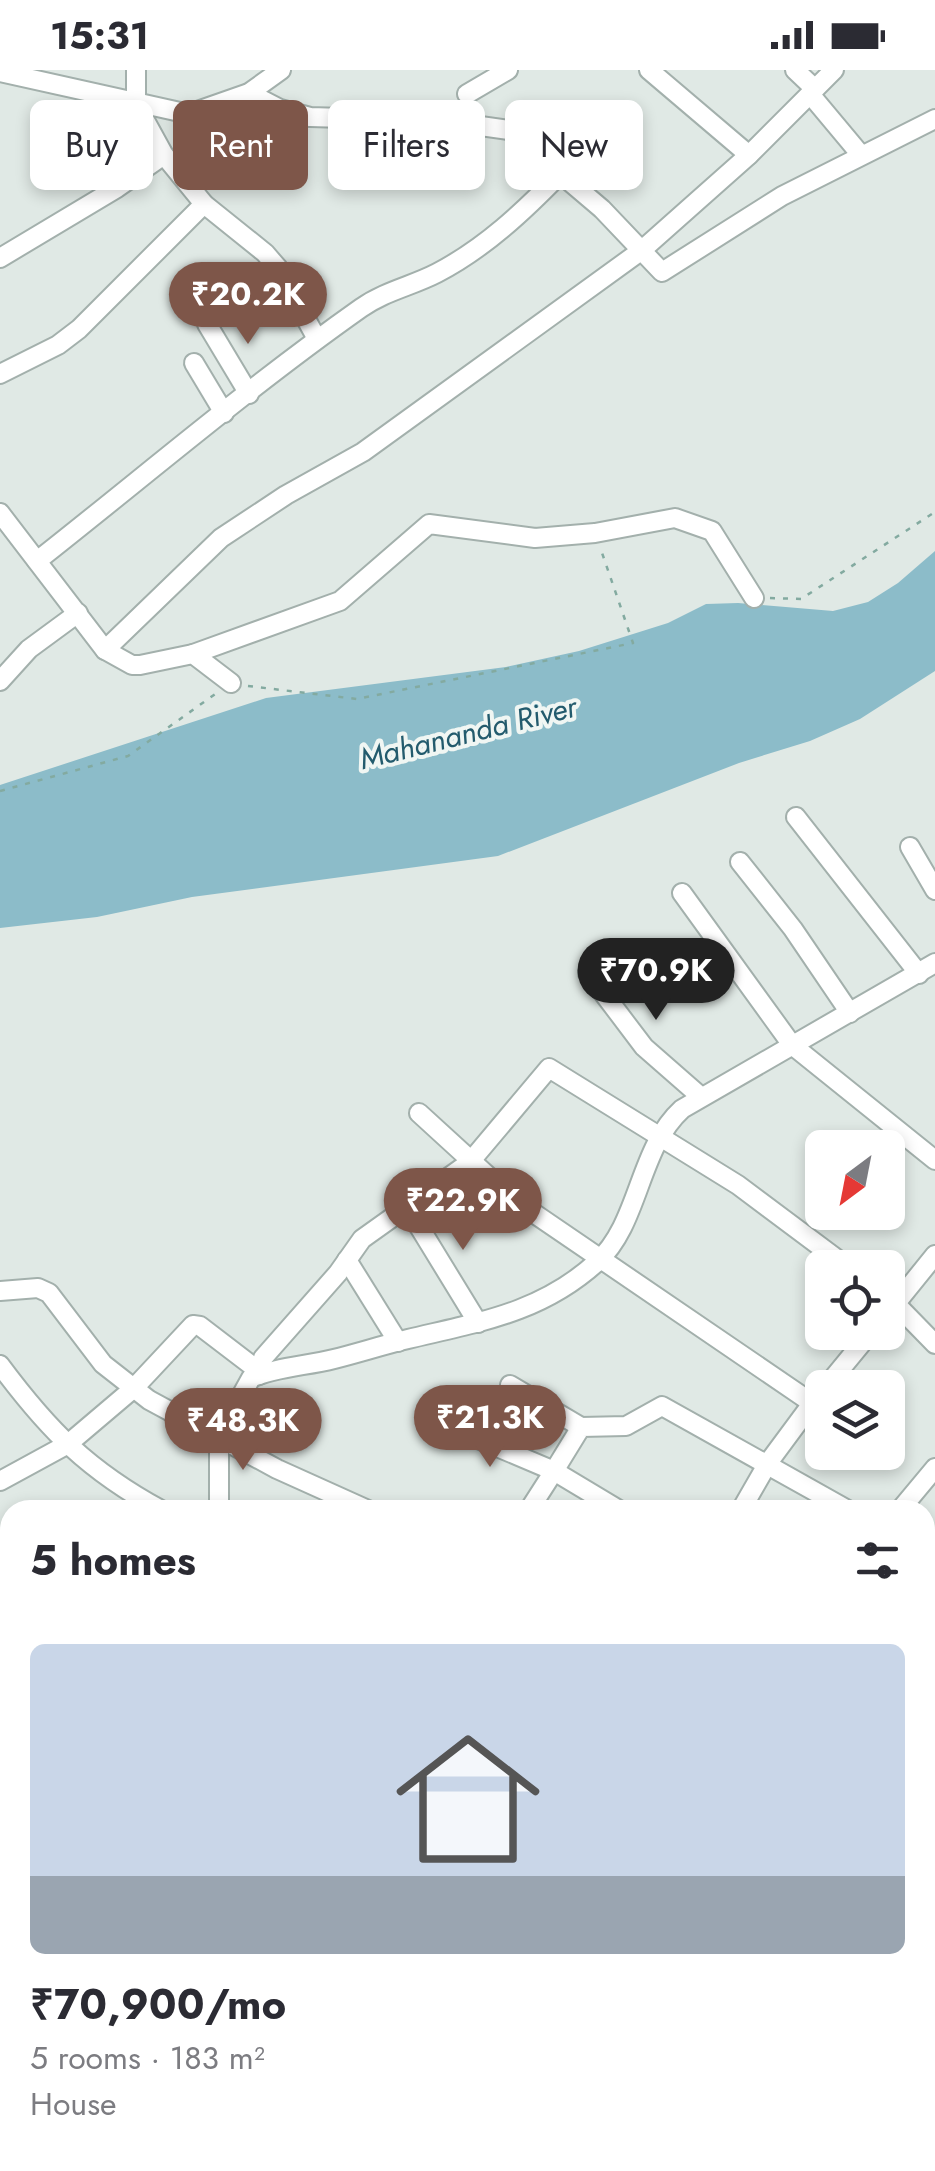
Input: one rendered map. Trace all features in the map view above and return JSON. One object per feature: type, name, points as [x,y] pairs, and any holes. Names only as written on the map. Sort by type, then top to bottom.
[{"type":"street","points":[[136,70],[136,100]]},
{"type":"street","points":[[153,107],[189,114],[249,93],[281,70]]},
{"type":"street","points":[[467,94],[508,70]]},
{"type":"street","points":[[649,70],[749,154]]},
{"type":"street","points":[[795,70],[860,155]]},
{"type":"street","points":[[105,650],[222,538],[363,452],[642,250],[749,154],[834,70]]},
{"type":"street","points":[[0,72],[119,100]]},
{"type":"street","points":[[249,93],[280,109],[310,117],[445,121],[505,130]]},
{"type":"street","points":[[580,190],[664,272],[782,196],[935,119]]},
{"type":"street","points":[[153,135],[164,155],[204,204],[278,268],[317,339]]},
{"type":"street","points":[[0,258],[164,155]]},
{"type":"street","points":[[38,561],[176,446],[317,339],[376,297],[435,274],[465,256],[544,190]]},
{"type":"street","points":[[0,374],[79,330],[204,204]]},
{"type":"street","points":[[207,324],[249,394]]},
{"type":"street","points":[[194,363],[224,413]]},
{"type":"street","points":[[0,513],[105,650],[140,666],[193,654],[340,601],[429,524],[535,538],[595,533],[675,518],[712,532],[754,598]]},
{"type":"street","points":[[0,680],[28,649],[78,613]]},
{"type":"street","points":[[193,654],[231,683]]},
{"type":"street","points":[[796,817],[919,974]]},
{"type":"street","points":[[910,847],[935,890]]},
{"type":"street","points":[[740,862],[793,928],[850,1012]]},
{"type":"street","points":[[682,893],[792,1045],[935,1160]]},
{"type":"street","points":[[259,1373],[478,1323],[529,1308],[553,1295],[601,1259],[617,1235],[666,1124],[700,1096],[935,962]]},
{"type":"street","points":[[588,973],[644,1047],[700,1096]]},
{"type":"street","points":[[219,1500],[219,1436],[245,1386],[259,1373],[264,1358],[362,1239],[470,1162],[549,1068],[738,1185],[825,1250]]},
{"type":"street","points":[[419,1113],[513,1199],[601,1259],[805,1385]]},
{"type":"street","points":[[407,1207],[478,1323]]},
{"type":"street","points":[[905,1288],[935,1255]]},
{"type":"street","points":[[347,1260],[398,1342]]},
{"type":"street","points":[[0,1291],[38,1288],[49,1293],[104,1364],[149,1400],[277,1469],[346,1500]]},
{"type":"street","points":[[905,1317],[935,1344]]},
{"type":"street","points":[[0,1481],[68,1444],[134,1388],[195,1324],[259,1373]]},
{"type":"street","points":[[840,1370],[856,1350]]},
{"type":"street","points":[[0,1365],[68,1444],[102,1476],[144,1500]]},
{"type":"street","points":[[510,1385],[581,1428],[626,1426],[662,1406],[831,1500]]},
{"type":"street","points":[[747,1500],[768,1463],[805,1414]]},
{"type":"street","points":[[445,1425],[554,1472],[602,1500]]},
{"type":"street","points":[[536,1500],[581,1428]]},
{"type":"street","points":[[910,1500],[931,1478]]},
{"type":"path","points":[[754,598],[801,598],[935,512]]},
{"type":"path","points":[[0,791],[128,756],[231,683],[357,699],[633,642],[595,533]]},
{"type":"water","name":"Mahananda River","points":[[935,551],[935,671],[860,719],[810,741],[739,763],[498,856],[192,897],[97,917],[0,928],[0,785],[266,698],[506,667],[579,651],[668,623],[706,604],[833,611],[868,602],[898,583]]}]
